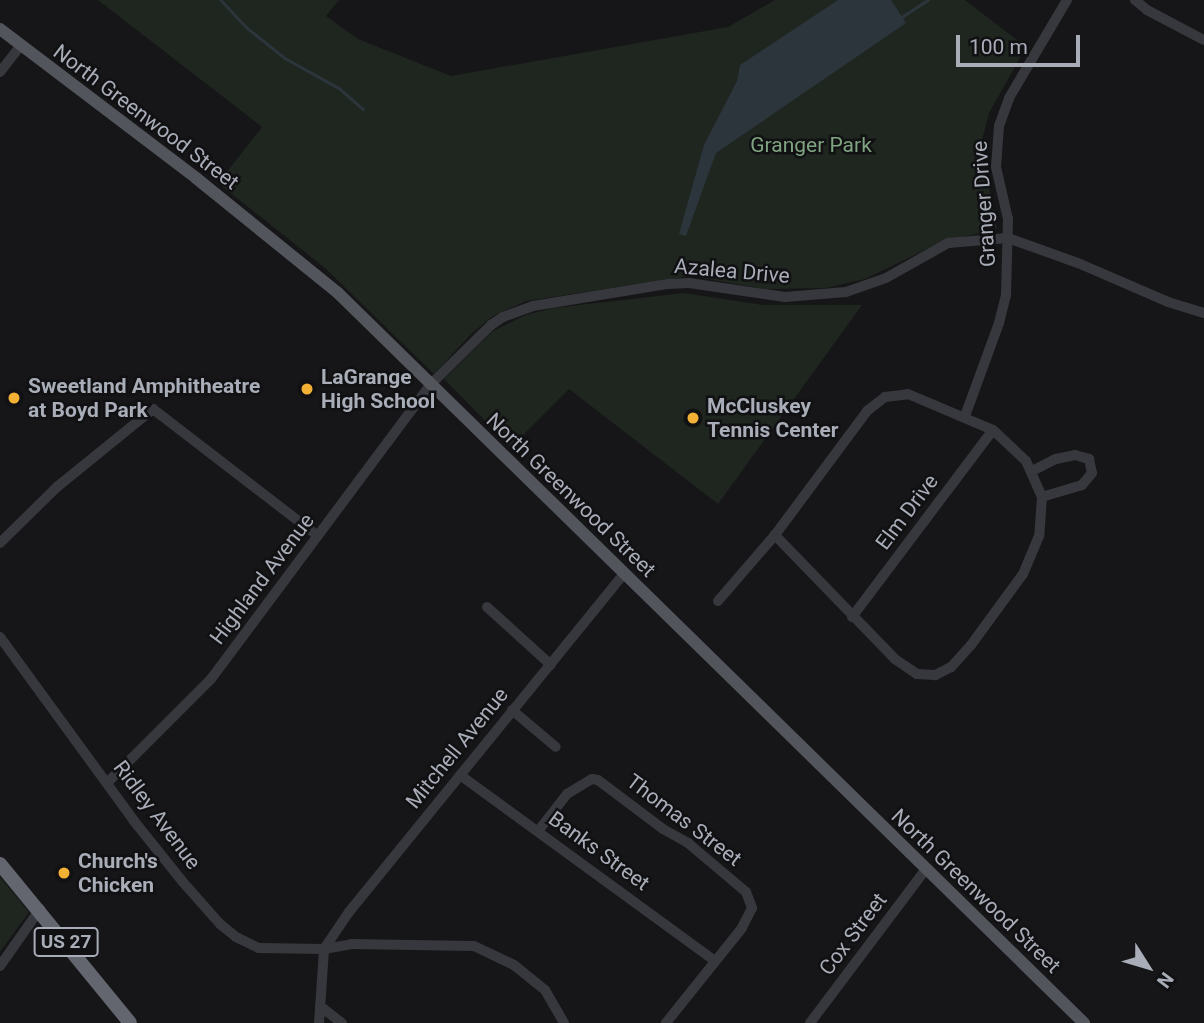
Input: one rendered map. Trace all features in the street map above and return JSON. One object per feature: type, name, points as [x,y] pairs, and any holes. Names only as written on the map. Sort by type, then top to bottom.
[{"type":"highway","name":"US 27","points":[[0,864],[40,909],[130,1023]]},
{"type":"main road","name":"North Greenwood Street","points":[[0,29],[260,228],[338,293],[1084,1023]]},
{"type":"street","name":"Granger Drive","points":[[965,416],[999,323],[1006,295],[1008,219],[996,167],[999,126],[1009,98],[1067,0]]},
{"type":"street","points":[[1135,0],[1147,10],[1204,40]]},
{"type":"street","points":[[0,72],[21,46]]},
{"type":"street","name":"Azalea Drive","points":[[430,385],[491,325],[533,306],[689,283],[785,297],[846,292],[886,278],[948,243],[1008,239],[1077,262],[1168,302],[1204,313]]},
{"type":"street","name":"Highland Avenue","points":[[108,782],[211,679],[430,385]]},
{"type":"street","points":[[718,601],[775,535],[867,411],[880,399],[891,395],[908,394],[993,430],[1019,452],[1032,471],[1042,497],[1039,536],[1028,565],[971,645],[946,671],[929,676],[912,671],[852,617],[775,535]]},
{"type":"street","points":[[0,543],[57,487],[153,409],[318,536]]},
{"type":"street","name":"Elm Drive","points":[[852,617],[993,430]]},
{"type":"street","points":[[1032,471],[1075,455],[1089,459],[1093,473],[1082,485],[1042,497]]},
{"type":"street","name":"Mitchell Avenue","points":[[324,949],[349,912],[624,573]]},
{"type":"street","points":[[487,607],[551,665]]},
{"type":"street","name":"Ridley Avenue","points":[[0,637],[182,881],[220,924],[236,937],[259,948],[324,949],[351,944],[474,946],[513,965],[545,990],[564,1023]]},
{"type":"street","points":[[512,710],[556,747]]},
{"type":"street","name":"Banks Street","points":[[460,775],[714,960]]},
{"type":"street","name":"Thomas Street","points":[[539,831],[567,794],[595,779],[688,843],[746,892],[752,908],[742,928],[714,960]]},
{"type":"street","name":"Cox Street","points":[[810,1023],[926,869]]},
{"type":"street","points":[[0,966],[40,909]]},
{"type":"street","points":[[319,1023],[324,949]]},
{"type":"street","points":[[666,1023],[714,960]]},
{"type":"street","points":[[320,1006],[342,1023]]},
{"type":"green space","name":"Granger Park","points":[[98,0],[339,0],[326,16],[358,39],[451,76],[728,27],[775,0],[965,0],[1026,47],[989,113],[981,144],[997,229],[941,242],[865,279],[826,288],[764,289],[691,276],[526,301],[493,316],[472,333],[434,374],[325,268],[218,183],[262,127]]},
{"type":"green space","name":"McCluskey Tennis Center","points":[[684,293],[763,305],[862,305],[718,504],[569,389],[511,447],[444,379],[493,331],[526,315],[553,308]]},
{"type":"green space","points":[[0,877],[29,912],[0,952]]},
{"type":"shaded area","points":[[838,0],[891,0],[906,23],[716,153],[686,236],[679,234],[704,145],[737,81],[740,65]]},
{"type":"waterway","points":[[221,0],[246,27],[285,58],[339,88],[363,109]]},
{"type":"waterway","points":[[900,18],[928,0]]},
{"type":"place","name":"LaGrange High School","points":[[307,389]]},
{"type":"place","name":"Sweetland Amphitheatre at Boyd Park","points":[[14,398]]},
{"type":"place","name":"McCluskey Tennis Center","points":[[693,418]]},
{"type":"place","name":"Church's Chicken","points":[[64,873]]}]
